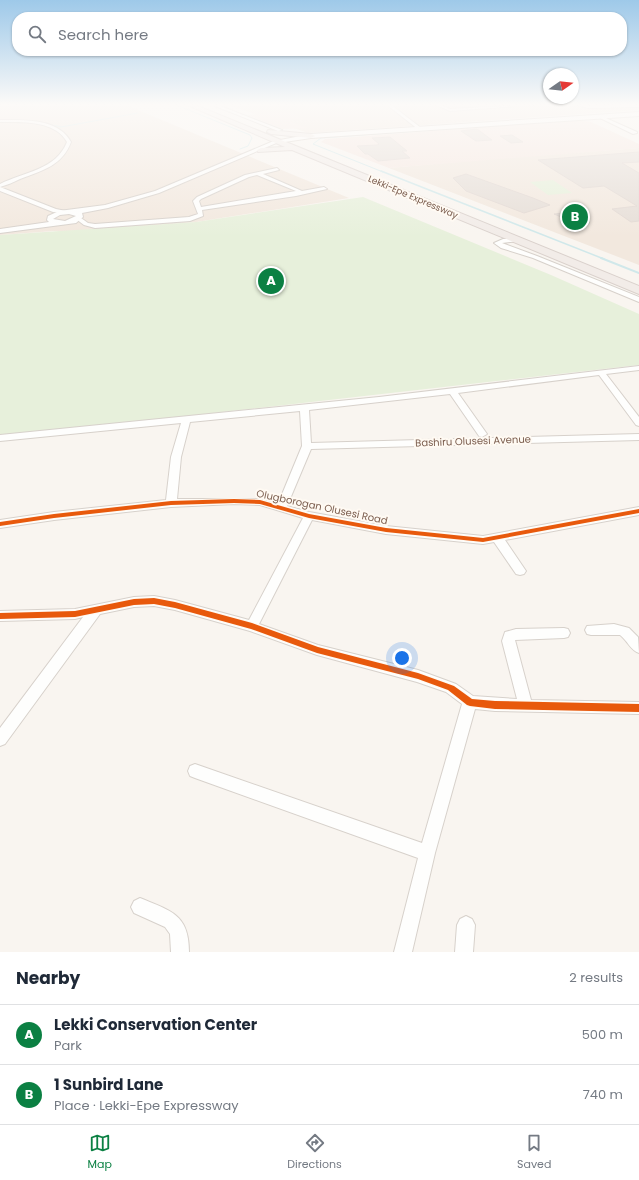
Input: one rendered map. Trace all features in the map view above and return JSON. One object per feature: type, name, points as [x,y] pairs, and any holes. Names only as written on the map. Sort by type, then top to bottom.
[{"type":"highway","points":[[272,148],[309,151]]},
{"type":"highway","name":"Lekki-Epe Expressway","points":[[302,148],[499,239],[516,240],[639,290]]},
{"type":"highway","points":[[304,148],[334,159]]},
{"type":"highway","name":"Lekki-Epe Expressway","points":[[309,151],[334,159],[639,282]]},
{"type":"street","points":[[0,185],[50,165],[65,152],[66,148]]},
{"type":"street","points":[[0,185],[55,211],[73,212],[106,207],[157,192],[261,148]]},
{"type":"street","points":[[0,231],[64,223],[169,191],[261,148]]},
{"type":"street","points":[[73,212],[81,215],[79,218],[86,224],[95,226],[190,220],[202,215],[196,201],[199,198],[247,176],[277,169]]},
{"type":"street","points":[[259,174],[300,191],[298,194]]},
{"type":"street","points":[[200,210],[298,194],[324,188]]},
{"type":"street","points":[[0,195],[46,213],[52,222],[99,229],[122,227],[126,224]]},
{"type":"street","points":[[0,228],[50,218],[64,212]]},
{"type":"street","points":[[499,239],[500,246],[535,257],[639,300]]},
{"type":"street","points":[[0,438],[304,408],[639,368]]},
{"type":"street","points":[[601,372],[639,423]]},
{"type":"street","points":[[452,391],[482,434]]},
{"type":"street","points":[[281,509],[307,446],[304,408]]},
{"type":"street","points":[[171,503],[176,457],[186,420]]},
{"type":"street","name":"Bashiru Olusesi Avenue","points":[[307,446],[470,442],[538,438],[639,437]]},
{"type":"street","name":"Olugborogan Olusesi Road","points":[[0,524],[54,516],[171,503],[234,500],[260,502],[310,516],[386,530],[483,540],[639,511]]},
{"type":"street","points":[[252,626],[310,516]]},
{"type":"street","points":[[497,537],[520,571]]},
{"type":"street","points":[[0,616],[53,615],[95,610],[134,602],[154,601],[175,605],[252,626],[317,650],[418,676],[451,688],[470,702],[526,706],[639,708]]},
{"type":"street","points":[[0,739],[95,610]]},
{"type":"street","points":[[591,630],[623,630],[632,636],[639,648]]},
{"type":"street","points":[[526,706],[508,642],[509,636],[516,634],[564,633]]},
{"type":"street","points":[[403,952],[427,853],[470,702]]},
{"type":"street","points":[[195,771],[427,853]]},
{"type":"street","points":[[140,907],[170,920],[177,926],[181,938],[180,952]]},
{"type":"street","points":[[464,952],[466,925]]},
{"type":"shaded area","points":[[0,148],[230,148],[349,198],[196,222],[74,232],[53,231],[0,235]]},
{"type":"shaded area","points":[[338,148],[634,148],[389,168]]},
{"type":"shaded area","points":[[639,148],[639,265],[389,168]]},
{"type":"green space","points":[[553,180],[572,193],[548,195],[530,182]]},
{"type":"green space","points":[[363,197],[551,275],[639,314],[639,365],[0,437],[0,235],[196,222]]},
{"type":"building","points":[[359,148],[404,148],[407,151],[402,151],[410,158],[378,161],[368,154],[365,154]]},
{"type":"building","points":[[639,152],[639,162],[622,163],[639,173],[639,221],[631,222],[612,209],[637,206],[604,186],[583,188],[538,160]]},
{"type":"building","points":[[466,174],[550,205],[524,213],[466,191],[453,178]]},
{"type":"building","points":[[575,212],[590,223],[578,224],[554,214]]},
{"type":"waterway","points":[[324,148],[383,172]]},
{"type":"waterway","points":[[381,171],[604,259]]},
{"type":"waterway","points":[[601,258],[639,273]]},
{"type":"cycle path","points":[[0,524],[54,516],[171,503],[234,501],[260,502],[309,516],[386,530],[483,540],[639,511]]},
{"type":"cycle path","points":[[0,616],[75,614],[134,602],[154,601],[175,605],[252,626],[317,650],[418,676],[451,688],[470,702],[495,705],[639,708]]},
{"type":"place","name":"1 Sunbird Lane","points":[[575,217]]},
{"type":"place","name":"Lekki Conservation Center","points":[[271,281]]}]
